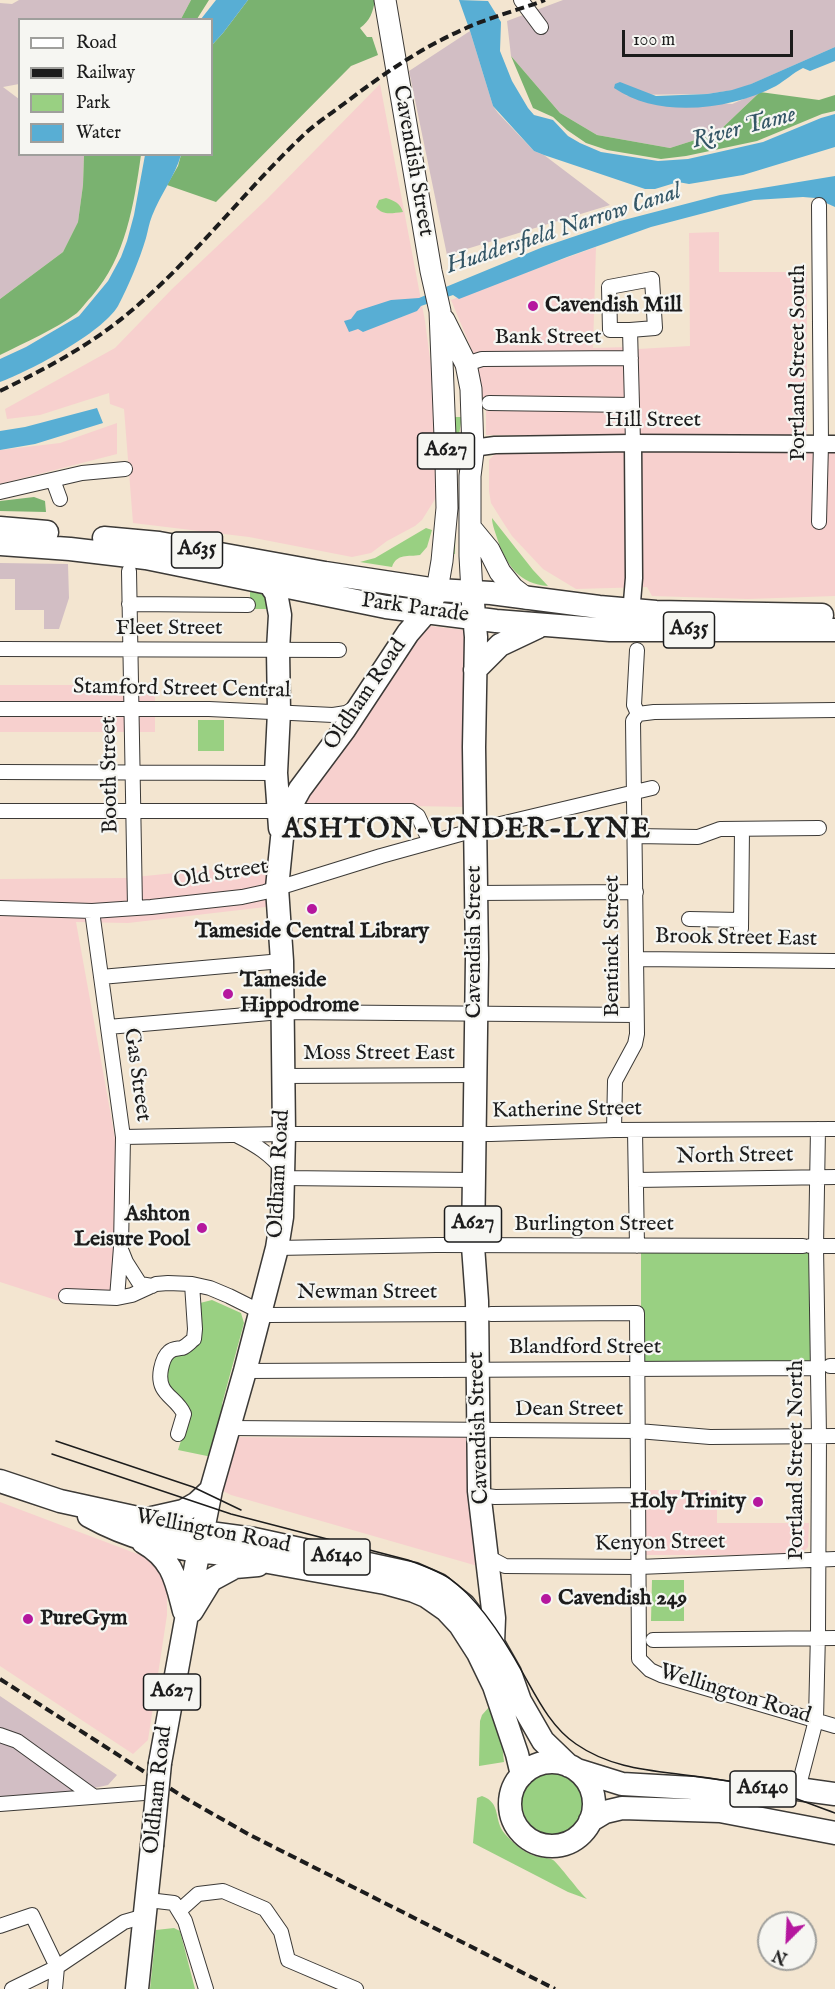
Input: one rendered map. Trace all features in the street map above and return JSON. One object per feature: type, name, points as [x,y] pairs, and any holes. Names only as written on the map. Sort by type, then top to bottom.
[{"type":"highway","name":"Park Parade","points":[[0,528],[159,543],[325,573],[432,601],[474,617],[610,630],[835,630]]},
{"type":"highway","name":"Park Parade","points":[[0,544],[110,553],[186,565],[386,607],[432,601],[472,592],[656,612],[835,615]]},
{"type":"highway","name":"A627","points":[[269,583],[276,592],[280,615],[276,773],[284,810]]},
{"type":"highway","name":"Cavendish Street","points":[[472,592],[475,670],[477,959],[473,1246],[484,1314],[478,1370],[477,1430],[479,1491],[494,1618],[493,1643]]},
{"type":"highway","name":"Oldham Road","points":[[137,1989],[160,1763],[200,1542],[211,1490],[230,1428],[277,1248],[282,1217],[283,1174],[292,1134],[283,1076],[282,961],[277,888],[284,810],[432,601]]},
{"type":"highway","points":[[475,670],[500,645],[543,625]]},
{"type":"highway","name":"Wellington Road","points":[[0,1481],[60,1501],[101,1523],[140,1528],[200,1542],[224,1554],[374,1581],[414,1591],[455,1608]]},
{"type":"highway","points":[[186,1621],[175,1576],[170,1566],[140,1528],[183,1511],[197,1503],[211,1490]]},
{"type":"highway","name":"Wellington Road","points":[[200,1542],[235,1535],[414,1574],[439,1586],[455,1608]]},
{"type":"highway","name":"A627","points":[[186,1621],[211,1580],[235,1567],[277,1563]]},
{"type":"highway","points":[[455,1608],[488,1568]]},
{"type":"highway","name":"A6140","points":[[455,1608],[493,1643],[548,1731],[570,1751],[591,1764],[619,1775],[729,1793],[798,1789],[835,1794]]},
{"type":"highway","name":"A6140","points":[[455,1608],[460,1625],[478,1653],[494,1686],[517,1754],[522,1775],[512,1790],[510,1810],[517,1828],[531,1840],[550,1846],[563,1845],[581,1834],[590,1821],[605,1812],[622,1808],[720,1811],[835,1833]]},
{"type":"highway","name":"A6140","points":[[510,1673],[520,1701],[543,1740],[573,1768],[622,1784],[692,1788]]},
{"type":"highway","points":[[522,1775],[532,1767],[544,1763],[557,1762],[573,1768],[585,1779],[592,1794],[594,1804],[590,1821]]},
{"type":"main road","name":"Cavendish Street","points":[[385,0],[431,271],[440,311],[447,508],[442,561],[432,601]]},
{"type":"main road","name":"Cavendish Street","points":[[440,311],[466,364],[471,390],[473,452],[470,476],[470,564],[472,592]]},
{"type":"main road","points":[[442,357],[466,364]]},
{"type":"main road","points":[[470,527],[489,550],[500,572],[513,588],[526,598]]},
{"type":"street","points":[[521,0],[542,27]]},
{"type":"street","name":"Portland Street South","points":[[819,205],[828,444],[819,522]]},
{"type":"street","points":[[652,279],[655,328],[630,330],[610,330],[609,287],[652,279]]},
{"type":"street","points":[[630,330],[634,578],[630,609],[632,616],[765,622],[794,630]]},
{"type":"street","name":"Bank Street","points":[[466,364],[482,360],[631,358]]},
{"type":"street","points":[[489,403],[632,405]]},
{"type":"street","name":"Hill Street","points":[[473,452],[480,447],[495,445],[828,444]]},
{"type":"street","points":[[0,492],[82,473],[125,469]]},
{"type":"street","points":[[53,480],[60,499]]},
{"type":"street","name":"Booth Street","points":[[129,571],[135,907]]},
{"type":"street","points":[[129,604],[248,605]]},
{"type":"street","name":"Fleet Street","points":[[0,649],[339,650]]},
{"type":"street","name":"Bentinck Street","points":[[614,1130],[615,1081],[635,1044],[637,959],[633,721],[638,714],[634,705],[637,650]]},
{"type":"street","name":"Stamford Street Central","points":[[0,709],[209,709],[333,715],[346,713],[360,705]]},
{"type":"street","points":[[638,714],[835,710]]},
{"type":"street","points":[[0,772],[276,773]]},
{"type":"street","name":"Old Street","points":[[0,908],[92,911],[242,897],[475,830],[652,788]]},
{"type":"street","points":[[0,811],[411,811],[418,816],[430,842]]},
{"type":"street","points":[[635,836],[698,837],[720,829],[819,828]]},
{"type":"street","points":[[689,919],[741,925],[742,829]]},
{"type":"street","points":[[476,893],[636,892]]},
{"type":"street","name":"Gas Street","points":[[92,911],[123,1137],[121,1247],[117,1298]]},
{"type":"street","name":"Brook Street East","points":[[637,959],[835,961]]},
{"type":"street","points":[[101,977],[282,961]]},
{"type":"street","points":[[108,1027],[281,1012],[636,1015]]},
{"type":"street","name":"Moss Street East","points":[[283,1076],[476,1075]]},
{"type":"street","name":"Katherine Street","points":[[123,1137],[835,1129]]},
{"type":"street","name":"Portland Street North","points":[[798,1789],[816,1720],[819,1436],[828,1367],[810,1246],[817,1177],[818,1130]]},
{"type":"street","points":[[635,1131],[637,1246]]},
{"type":"street","name":"Katherine Street","points":[[234,1135],[256,1144],[274,1159],[283,1174]]},
{"type":"street","points":[[283,1174],[473,1180]]},
{"type":"street","name":"North Street","points":[[636,1180],[835,1177]]},
{"type":"street","name":"Burlington Street","points":[[277,1248],[436,1245],[835,1246]]},
{"type":"street","name":"Gas Street","points":[[121,1247],[126,1262],[140,1284],[152,1286]]},
{"type":"street","points":[[66,1296],[117,1298],[168,1283],[192,1284],[210,1288],[259,1312]]},
{"type":"street","points":[[178,1434],[184,1414],[181,1407],[167,1395],[160,1382],[160,1373],[161,1365],[169,1352],[182,1348],[194,1339],[192,1284]]},
{"type":"street","name":"Newman Street","points":[[259,1312],[281,1316],[284,1314],[637,1313],[637,1369]]},
{"type":"street","name":"Blandford Street","points":[[245,1371],[828,1367]]},
{"type":"street","points":[[637,1369],[639,1567]]},
{"type":"street","name":"Dean Street","points":[[230,1428],[638,1431],[711,1437],[835,1436]]},
{"type":"street","points":[[479,1491],[487,1496],[495,1497],[638,1495]]},
{"type":"street","name":"Kenyon Street","points":[[488,1568],[504,1566],[639,1567],[835,1559]]},
{"type":"street","name":"Wellington Road","points":[[639,1567],[639,1659],[650,1670],[835,1726]]},
{"type":"street","points":[[661,1644],[835,1638]]},
{"type":"street","points":[[0,1736],[17,1741],[93,1796]]},
{"type":"street","points":[[0,1804],[157,1792]]},
{"type":"street","points":[[179,1911],[198,1894],[223,1891],[265,1909],[281,1932],[288,1960],[356,1989]]},
{"type":"street","points":[[12,1989],[57,1967],[146,1908],[174,1904],[185,1921],[206,1989]]},
{"type":"street","points":[[0,1926],[32,1915],[57,1967],[55,1989]]},
{"type":"shaded area","points":[[19,0],[191,0],[182,18],[18,18],[18,84],[3,87],[18,98],[18,156],[84,156],[83,185],[78,222],[63,252],[0,299],[0,3],[12,4]]},
{"type":"shaded area","points":[[563,0],[835,0],[835,47],[740,89],[707,94],[624,95],[732,104],[760,92],[717,133],[670,148],[597,135],[560,113],[511,56],[507,21]]},
{"type":"shaded area","points":[[470,31],[493,106],[498,113],[534,151],[544,155],[610,205],[447,255],[409,71]]},
{"type":"shaded area","points":[[380,84],[425,321],[434,388],[437,496],[422,520],[415,526],[387,541],[371,553],[352,557],[249,537],[133,523],[124,409],[110,404],[109,393],[40,415],[7,419],[5,409],[115,348]]},
{"type":"shaded area","points":[[719,232],[719,272],[807,272],[807,447],[835,446],[835,596],[748,599],[652,596],[647,587],[576,589],[543,569],[512,536],[491,503],[489,460],[497,452],[639,450],[638,349],[690,346],[689,233]]},
{"type":"shaded area","points":[[596,247],[593,348],[627,347],[629,436],[486,435],[486,400],[479,394],[479,367],[451,300]]},
{"type":"shaded area","points":[[117,423],[117,454],[0,484],[0,450],[60,443]]},
{"type":"shaded area","points":[[0,563],[68,564],[69,598],[59,629],[44,629],[44,610],[15,610],[15,579],[0,579]]},
{"type":"shaded area","points":[[422,625],[464,630],[467,807],[301,804]]},
{"type":"shaded area","points":[[0,685],[155,685],[155,732],[0,732]]},
{"type":"shaded area","points":[[270,862],[274,906],[128,923],[76,922],[115,1138],[126,1304],[59,1301],[0,1282],[0,879],[125,878]]},
{"type":"shaded area","points":[[469,1434],[481,1567],[223,1491],[233,1437],[309,1438]]},
{"type":"shaded area","points":[[646,1490],[717,1490],[717,1523],[809,1523],[808,1547],[800,1555],[646,1555]]},
{"type":"shaded area","points":[[0,1502],[148,1558],[161,1572],[167,1585],[167,1615],[148,1740],[133,1754],[0,1666]]},
{"type":"shaded area","points":[[0,1696],[117,1775],[108,1785],[0,1809]]},
{"type":"green space","points":[[191,0],[209,0],[198,18],[182,18]]},
{"type":"green space","points":[[248,0],[375,0],[370,16],[360,28],[367,37],[372,37],[378,55],[351,66],[216,202],[167,185],[178,166],[181,156],[213,156],[213,44]]},
{"type":"green space","points":[[511,56],[560,113],[597,135],[670,148],[717,133],[760,92],[819,100],[835,95],[835,111],[822,114],[757,141],[686,156],[661,159],[607,150],[586,143],[553,117],[533,108]]},
{"type":"green space","points":[[84,156],[141,156],[127,229],[104,281],[77,313],[0,355],[0,299],[63,252],[78,222]]},
{"type":"green space","points":[[386,198],[397,203],[403,212],[388,213],[379,210],[376,207],[379,200]]},
{"type":"green space","points":[[451,417],[462,417],[457,446],[455,554],[448,554]]},
{"type":"green space","points":[[34,497],[45,501],[46,512],[0,511],[0,501]]},
{"type":"green space","points":[[492,518],[548,586],[530,582],[510,566],[498,541]]},
{"type":"green space","points":[[426,528],[432,530],[427,547],[420,555],[400,558],[392,567],[360,562],[375,558]]},
{"type":"green space","points":[[250,590],[262,593],[266,597],[267,609],[255,609],[255,602],[250,601]]},
{"type":"green space","points":[[198,720],[224,720],[224,751],[198,751]]},
{"type":"green space","points":[[641,1249],[816,1249],[815,1365],[641,1365]]},
{"type":"green space","points":[[212,1300],[241,1313],[244,1323],[222,1404],[225,1413],[212,1457],[178,1450],[189,1416],[171,1388],[166,1370],[169,1362],[177,1355],[190,1350],[200,1303]]},
{"type":"green space","points":[[652,1580],[684,1580],[684,1621],[651,1621]]},
{"type":"green space","points":[[490,1706],[502,1743],[504,1762],[479,1766],[480,1721]]},
{"type":"green space","points":[[554,1771],[577,1780],[586,1803],[577,1826],[554,1835],[531,1826],[522,1803],[531,1780]]},
{"type":"green space","points":[[482,1796],[495,1807],[501,1829],[511,1841],[522,1850],[537,1857],[553,1860],[587,1899],[568,1892],[473,1843],[477,1798]]},
{"type":"green space","points":[[174,1928],[180,1931],[195,1989],[150,1989],[156,1930]]},
{"type":"water","points":[[216,0],[248,0],[213,44],[213,18],[202,18]]},
{"type":"water","points":[[459,0],[488,1],[501,22],[500,51],[512,81],[534,115],[553,120],[568,136],[601,152],[658,161],[688,159],[763,142],[835,114],[835,147],[743,175],[689,184],[678,182],[655,189],[645,189],[544,155],[534,151],[493,106]]},
{"type":"water","points":[[835,47],[835,61],[810,71],[803,68],[776,86],[738,101],[695,108],[673,107],[632,98],[614,88],[615,84],[620,82],[656,96],[707,94],[732,90]]},
{"type":"water","points":[[145,156],[181,156],[152,216],[130,281],[110,317],[64,350],[0,382],[0,359],[26,347],[79,316],[108,281],[121,257],[134,215]]},
{"type":"water","points":[[835,176],[835,207],[815,198],[754,200],[651,227],[459,299],[453,295],[421,306],[417,311],[363,332],[358,329],[349,332],[344,321],[351,319],[357,311],[391,300],[419,298],[543,247],[620,221],[720,195]]},
{"type":"water","points":[[97,408],[103,423],[35,444],[0,450],[0,431],[25,427]]},
{"type":"tram line","points":[[56,1441],[193,1487],[241,1510]]},
{"type":"tram line","points":[[52,1454],[231,1514],[408,1560],[434,1570],[449,1578],[471,1598],[509,1650],[553,1722],[567,1737],[589,1752],[628,1766],[726,1780],[756,1787],[835,1813]]},
{"type":"railway","points":[[0,391],[68,355],[100,335],[131,311],[178,268],[309,130],[374,82],[417,53],[448,36],[545,0]]},
{"type":"railway","points":[[0,1679],[185,1798],[248,1834],[555,1989]]},
{"type":"place","name":"Cavendish Mill","points":[[533,306]]},
{"type":"place","name":"Tameside Central Library","points":[[312,909]]},
{"type":"place","name":"Tameside Hippodrome","points":[[228,994]]},
{"type":"place","name":"Ashton Leisure Pool","points":[[202,1228]]},
{"type":"place","name":"Holy Trinity","points":[[758,1502]]},
{"type":"place","name":"Cavendish 249","points":[[546,1599]]},
{"type":"place","name":"PureGym","points":[[28,1619]]},
{"type":"district","name":"ASHTON-UNDER-LYNE","points":[[467,831]]},
{"type":"water label","name":"River Tame","points":[[744,129]]},
{"type":"water label","name":"Huddersfield Narrow Canal","points":[[564,230]]}]
